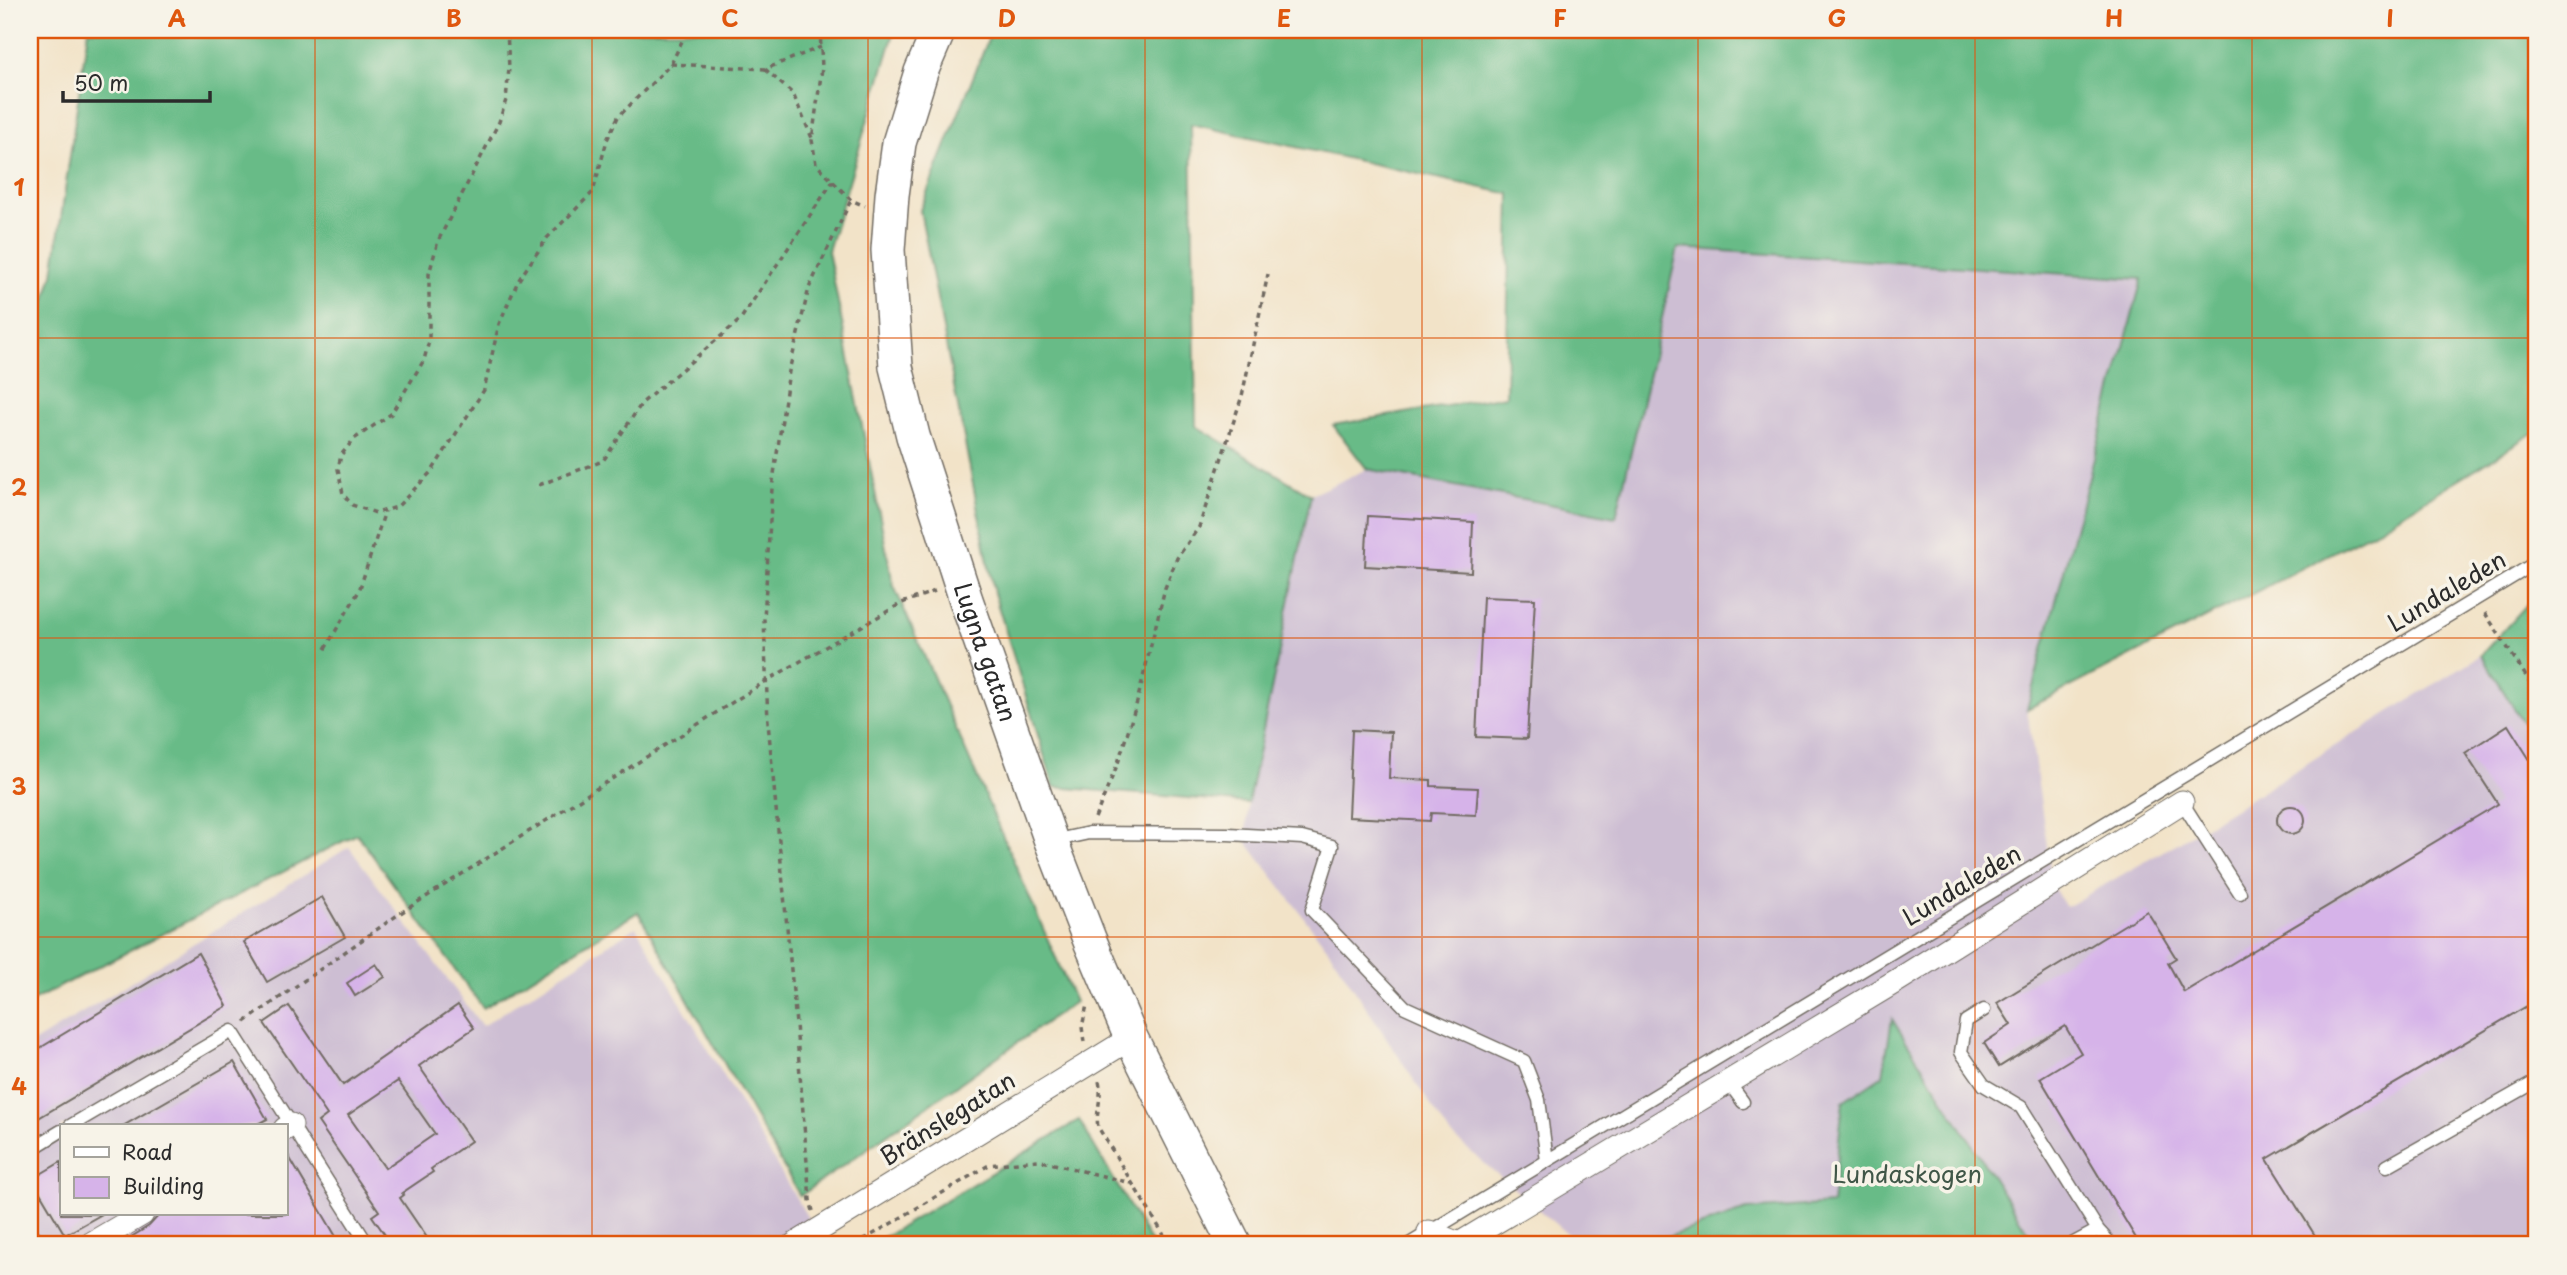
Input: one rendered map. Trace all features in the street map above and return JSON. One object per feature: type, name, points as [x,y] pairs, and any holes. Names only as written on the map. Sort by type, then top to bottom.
[{"type":"main road","name":"Lugna gatan","points":[[939,30],[921,72],[899,143],[892,195],[888,250],[896,367],[913,436],[960,581],[1051,841],[1131,1038],[1235,1245]]},
{"type":"street","points":[[1429,1232],[1459,1244],[1729,1083],[2176,793]]},
{"type":"street","name":"Bränslegatan","points":[[794,1245],[1131,1038]]},
{"type":"street","points":[[89,1245],[139,1216]]},
{"type":"street","points":[[30,1239],[34,1245]]},
{"type":"lane","name":"Lundaleden","points":[[1408,1245],[1546,1161],[2176,793],[2537,562]]},
{"type":"lane","points":[[2176,793],[2240,893]]},
{"type":"lane","points":[[1051,841],[1089,833],[1228,834],[1302,838],[1332,846],[1312,910],[1405,1007],[1524,1061],[1539,1100],[1546,1161]]},
{"type":"lane","points":[[1984,1010],[1966,1021],[1961,1052],[1984,1085],[2021,1107],[2098,1230],[2110,1242],[2105,1245]]},
{"type":"lane","points":[[73,1124],[232,1031],[286,1124]]},
{"type":"lane","points":[[2388,1166],[2537,1081]]},
{"type":"lane","points":[[1729,1083],[1743,1102]]},
{"type":"lane","points":[[288,1127],[368,1245]]},
{"type":"lane","points":[[30,1150],[60,1132]]},
{"type":"lane","points":[[2070,1245],[2098,1230]]},
{"type":"path","points":[[507,30],[509,68],[506,100],[499,121],[438,241],[429,274],[429,341],[424,360],[391,414],[354,439],[341,455],[338,469],[344,494],[352,505],[376,513],[397,507],[432,471],[447,448],[484,390],[499,324],[518,281],[547,238],[593,192],[607,140],[618,117],[671,64],[685,30]]},
{"type":"path","points":[[812,140],[822,68],[820,30]]},
{"type":"path","points":[[671,64],[765,69],[821,47]]},
{"type":"path","points":[[765,69],[793,94],[812,140],[816,164],[851,200],[870,208]]},
{"type":"path","points":[[539,485],[603,461],[642,403],[740,320],[833,181]]},
{"type":"path","points":[[820,1229],[810,1200],[768,722],[764,619],[772,488],[789,371],[810,288],[851,200]]},
{"type":"path","points":[[1089,833],[1128,733],[1165,588],[1177,558],[1199,527],[1242,396],[1268,274]]},
{"type":"path","points":[[325,649],[359,592],[385,511]]},
{"type":"path","points":[[232,1031],[399,914],[766,681],[902,603],[960,581]]},
{"type":"path","points":[[2476,599],[2537,693]]},
{"type":"path","points":[[855,1245],[989,1165],[1038,1160],[1131,1183],[1170,1245]]},
{"type":"shaded area","points":[[1678,248],[2143,279],[2027,709],[2053,887],[2066,907],[2200,830],[2481,655],[2537,745],[2537,1245],[2036,1245],[1892,1020],[1883,1075],[1843,1102],[1832,1204],[1747,1210],[1643,1245],[1580,1245],[1449,1133],[1330,952],[1246,841],[1248,803],[1311,495],[1367,469],[1616,517]]},
{"type":"shaded area","points":[[349,847],[482,1026],[636,927],[812,1225],[781,1245],[30,1245],[30,1045]]},
{"type":"green space","points":[[88,30],[895,30],[828,251],[893,584],[1075,1002],[800,1196],[638,912],[483,1008],[357,834],[30,1002],[30,356],[53,274]]},
{"type":"green space","points":[[992,30],[2537,30],[2537,431],[2373,532],[2027,709],[2142,279],[1678,248],[1616,517],[1367,469],[1333,425],[1506,396],[1510,194],[1191,124],[1196,426],[1311,495],[1248,803],[1054,787],[994,593],[920,210]]},
{"type":"green space","points":[[2531,600],[2537,611],[2537,745],[2481,655]]},
{"type":"green space","name":"Lundaskogen","points":[[1892,1019],[2036,1245],[1643,1245],[1747,1210],[1832,1204],[1843,1102],[1883,1075]]},
{"type":"green space","points":[[1079,1120],[1152,1245],[871,1245]]},
{"type":"building","points":[[1368,516],[1473,522],[1471,572],[1365,566]]},
{"type":"building","points":[[1483,597],[1535,599],[1527,739],[1476,737]]},
{"type":"building","points":[[2508,725],[2537,771],[2537,1000],[2267,1159],[2321,1245],[2140,1245],[2040,1078],[2081,1053],[2065,1026],[1999,1067],[1984,1043],[2011,1025],[1997,1003],[2147,911],[2176,958],[2168,963],[2184,992],[2498,804],[2465,753]]},
{"type":"building","points":[[1352,730],[1391,732],[1389,778],[1431,780],[1431,786],[1478,788],[1476,815],[1431,813],[1430,821],[1348,817]]},
{"type":"building","points":[[2291,806],[2301,810],[2305,820],[2301,830],[2291,834],[2281,830],[2277,820],[2281,810]]},
{"type":"building","points":[[322,897],[345,937],[267,982],[244,942]]},
{"type":"building","points":[[198,953],[227,1006],[30,1123],[30,1054]]},
{"type":"building","points":[[376,964],[385,977],[355,996],[347,983]]},
{"type":"building","points":[[458,1005],[474,1028],[419,1066],[471,1141],[431,1169],[433,1172],[402,1193],[404,1195],[400,1198],[432,1245],[392,1245],[372,1216],[379,1211],[318,1122],[327,1115],[264,1023],[289,1006],[343,1085]],"holes":[[[398,1081],[435,1134],[385,1168],[348,1115]]]},
{"type":"building","points":[[234,1062],[267,1119],[258,1124],[126,1124]]},
{"type":"building","points":[[287,1153],[341,1245],[132,1245],[128,1239],[149,1226],[158,1216],[287,1216]]},
{"type":"building","points":[[60,1163],[60,1216],[98,1216],[65,1235],[32,1179]]}]
